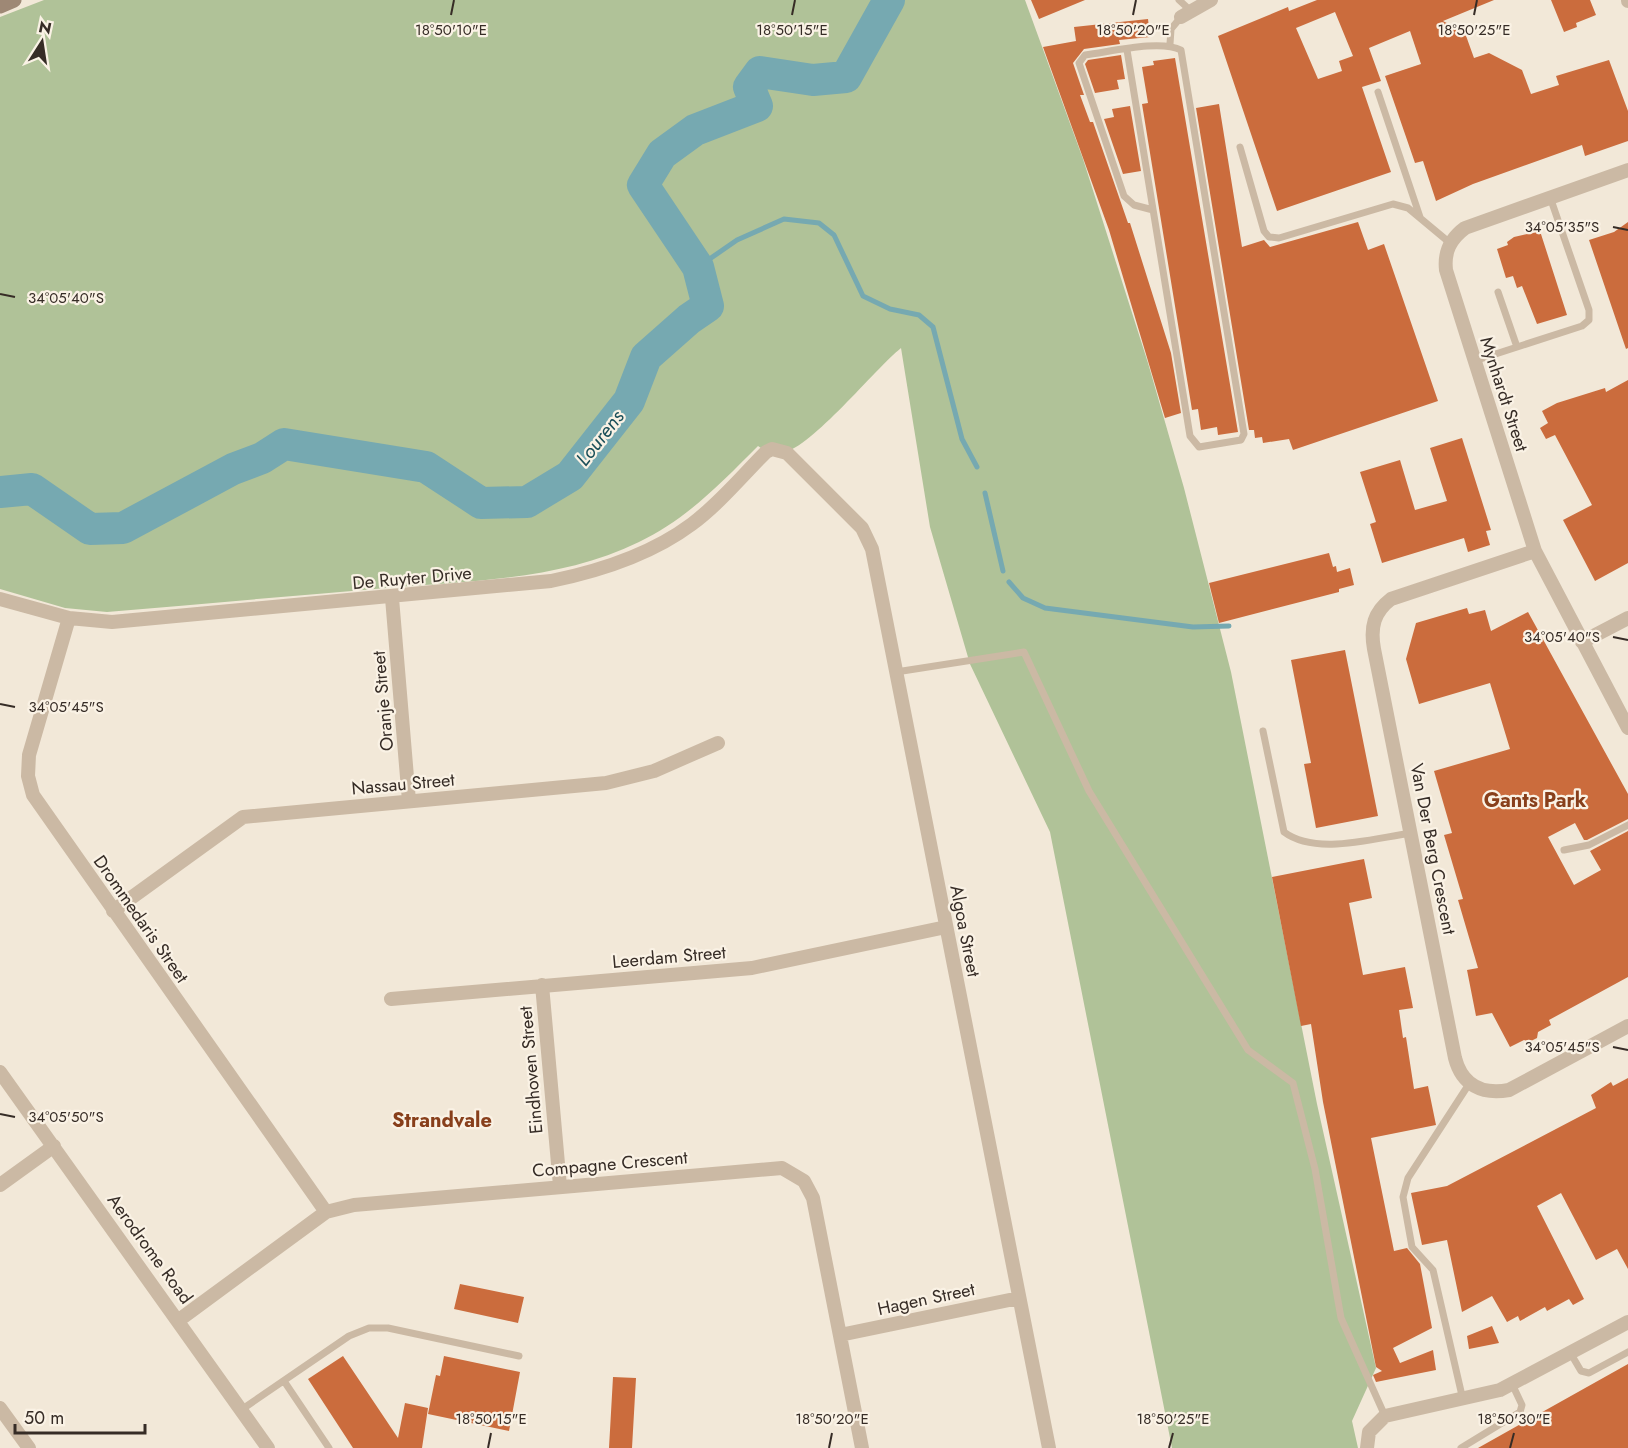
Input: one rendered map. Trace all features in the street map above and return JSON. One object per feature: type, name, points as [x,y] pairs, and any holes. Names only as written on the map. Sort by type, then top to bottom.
[{"type":"main road","points":[[0,6],[14,0]]},
{"type":"street","points":[[1186,14],[1211,0]]},
{"type":"street","points":[[1450,243],[1465,228],[1628,170]]},
{"type":"street","name":"Mynhardt Street","points":[[1450,243],[1446,251],[1446,270],[1535,551],[1628,728]]},
{"type":"street","name":"De Ruyter Drive","points":[[0,599],[69,618],[112,622],[524,586],[578,576],[650,548],[693,523],[766,452],[772,449],[786,453]]},
{"type":"street","name":"Algoa Street","points":[[786,453],[866,533],[872,549],[1049,1448]]},
{"type":"street","name":"Van Der Berg Crescent","points":[[1469,1084],[1461,1074],[1455,1058],[1372,631],[1375,616],[1384,604],[1398,595],[1535,551]]},
{"type":"street","name":"Oranje Street","points":[[392,598],[409,801]]},
{"type":"street","name":"Drommedaris Street","points":[[69,618],[29,755],[27,776],[37,804],[326,1212]]},
{"type":"street","points":[[1582,642],[1628,618]]},
{"type":"street","name":"Nassau Street","points":[[113,911],[243,817],[606,783],[654,771],[718,743]]},
{"type":"street","name":"Leerdam Street","points":[[391,999],[752,968],[946,927]]},
{"type":"street","name":"Eindhoven Street","points":[[542,986],[560,1186]]},
{"type":"street","points":[[1469,1084],[1491,1092],[1509,1090],[1628,1026]]},
{"type":"street","name":"Aerodrome Road","points":[[0,1072],[268,1448]]},
{"type":"street","points":[[0,1185],[54,1146]]},
{"type":"street","name":"Compagne Crescent","points":[[178,1320],[326,1212],[354,1205],[765,1168],[789,1171],[804,1181],[813,1198],[862,1448]]},
{"type":"street","name":"Hagen Street","points":[[840,1335],[1019,1298]]},
{"type":"street","points":[[1367,1448],[1367,1438],[1372,1426],[1385,1416],[1463,1400],[1513,1386],[1628,1322]]},
{"type":"street","points":[[0,1408],[29,1448]]},
{"type":"lane","points":[[1170,44],[1171,29],[1186,14],[1179,0]]},
{"type":"lane","points":[[1127,50],[1192,442],[1203,447],[1241,440],[1244,434],[1181,50],[1170,44],[1084,55],[1079,63],[1124,196],[1134,205],[1153,210]]},
{"type":"lane","points":[[1378,92],[1421,219]]},
{"type":"lane","points":[[1240,147],[1264,231],[1269,237],[1278,238],[1387,204],[1403,206],[1450,243]]},
{"type":"lane","points":[[1474,361],[1582,326],[1590,315],[1550,197]]},
{"type":"lane","points":[[1498,292],[1517,347]]},
{"type":"lane","points":[[896,672],[1024,652],[1089,791],[1248,1050],[1293,1083],[1315,1169],[1341,1318],[1385,1416]]},
{"type":"lane","points":[[1263,731],[1284,832],[1296,841],[1326,845],[1412,833]]},
{"type":"lane","points":[[1564,850],[1589,845],[1628,825]]},
{"type":"lane","points":[[1463,1400],[1433,1270],[1412,1248],[1403,1197],[1408,1178],[1469,1084]]},
{"type":"lane","points":[[241,1410],[349,1336],[369,1328],[388,1328],[519,1356]]},
{"type":"lane","points":[[1571,1354],[1581,1371],[1589,1373],[1628,1352]]},
{"type":"lane","points":[[284,1381],[329,1448]]},
{"type":"lane","points":[[1461,1448],[1520,1412],[1522,1405],[1513,1386]]},
{"type":"green space","points":[[44,0],[1025,0],[1083,159],[1148,363],[1184,488],[1231,672],[1317,1104],[1376,1368],[1352,1421],[1358,1448],[1172,1448],[1050,832],[970,664],[930,527],[901,348],[826,423],[796,447],[777,453],[758,446],[703,499],[673,522],[639,542],[610,555],[579,564],[516,577],[107,612],[65,608],[0,589],[0,17]]},
{"type":"building","points":[[1031,0],[1085,0],[1039,19]]},
{"type":"building","points":[[1317,0],[1494,0],[1443,21],[1465,33],[1474,58],[1489,53],[1522,70],[1531,94],[1559,85],[1556,76],[1609,60],[1628,111],[1628,141],[1585,156],[1582,145],[1473,184],[1436,201],[1423,161],[1415,163],[1385,76],[1421,64],[1410,31],[1369,48],[1381,81],[1362,87],[1391,172],[1277,211],[1218,36],[1288,7],[1289,11]],"holes":[[[1335,12],[1353,56],[1339,61],[1342,71],[1318,79],[1296,28]]]},
{"type":"building","points":[[1551,0],[1590,0],[1596,15],[1576,23],[1577,27],[1564,32]]},
{"type":"building","points":[[1148,19],[1150,37],[1119,40],[1120,44],[1084,49],[1073,63],[1084,95],[1080,95],[1090,122],[1093,122],[1128,223],[1130,223],[1171,353],[1181,413],[1165,418],[1109,230],[1043,47],[1076,41],[1074,27]]},
{"type":"building","points":[[1121,55],[1125,79],[1117,80],[1119,89],[1095,93],[1085,64],[1088,60]]},
{"type":"building","points":[[1175,58],[1238,432],[1218,435],[1217,427],[1201,430],[1198,409],[1192,410],[1142,104],[1148,103],[1142,67],[1154,65],[1153,61]]},
{"type":"building","points":[[1219,104],[1242,247],[1264,240],[1270,247],[1358,222],[1368,250],[1384,244],[1438,401],[1293,450],[1289,439],[1263,443],[1262,437],[1255,438],[1254,430],[1249,430],[1196,108]]},
{"type":"building","points":[[1130,106],[1141,171],[1123,174],[1104,119],[1114,117],[1112,109]]},
{"type":"building","points":[[1628,222],[1628,348],[1626,349],[1589,240],[1614,232]]},
{"type":"building","points":[[1540,231],[1567,315],[1537,324],[1522,286],[1517,288],[1513,276],[1506,278],[1497,249],[1508,245],[1507,242],[1514,237]]},
{"type":"building","points":[[1628,380],[1628,563],[1595,581],[1563,520],[1592,505],[1555,435],[1546,439],[1540,428],[1548,423],[1542,411],[1557,403],[1605,388],[1606,392]]},
{"type":"building","points":[[1462,438],[1491,530],[1486,531],[1490,545],[1468,552],[1464,538],[1382,563],[1370,524],[1376,522],[1360,472],[1400,460],[1415,510],[1447,501],[1430,448]]},
{"type":"building","points":[[1329,553],[1337,572],[1350,568],[1354,585],[1339,589],[1339,592],[1219,623],[1209,583]]},
{"type":"building","points":[[1467,608],[1469,614],[1485,610],[1491,631],[1528,612],[1628,794],[1628,819],[1587,840],[1584,840],[1575,823],[1548,837],[1574,885],[1601,870],[1590,851],[1628,831],[1628,977],[1549,1020],[1551,1025],[1538,1032],[1537,1038],[1529,1042],[1524,1040],[1510,1047],[1492,1013],[1476,1016],[1467,970],[1478,968],[1458,900],[1463,899],[1444,835],[1452,833],[1434,771],[1510,749],[1490,683],[1419,704],[1406,659],[1416,623]]},
{"type":"building","points":[[1345,650],[1378,816],[1316,828],[1304,764],[1311,763],[1291,660]]},
{"type":"building","points":[[1364,859],[1372,898],[1349,903],[1363,975],[1405,967],[1413,1008],[1399,1010],[1403,1038],[1406,1037],[1414,1089],[1428,1086],[1436,1125],[1371,1138],[1394,1251],[1407,1248],[1420,1264],[1432,1328],[1393,1348],[1400,1363],[1433,1350],[1436,1370],[1376,1382],[1373,1375],[1382,1371],[1376,1367],[1323,1102],[1311,1024],[1301,1026],[1272,877]]},
{"type":"building","points":[[1628,1078],[1628,1269],[1617,1249],[1596,1260],[1561,1193],[1537,1206],[1584,1299],[1573,1305],[1569,1299],[1547,1311],[1545,1307],[1520,1321],[1518,1316],[1507,1322],[1492,1296],[1462,1312],[1447,1240],[1422,1245],[1411,1193],[1447,1186],[1596,1108],[1591,1095],[1611,1082],[1613,1086]]},
{"type":"building","points":[[460,1284],[524,1297],[518,1323],[454,1309]]},
{"type":"building","points":[[1492,1326],[1499,1343],[1469,1349],[1467,1336]]},
{"type":"building","points":[[343,1356],[398,1438],[405,1403],[428,1408],[422,1448],[353,1448],[308,1379]]},
{"type":"building","points":[[444,1356],[520,1372],[509,1431],[428,1414],[436,1375],[440,1376]]},
{"type":"building","points":[[1628,1364],[1628,1448],[1478,1448]]},
{"type":"building","points":[[613,1377],[636,1378],[632,1448],[609,1448]]},
{"type":"waterway","name":"Lourens","points":[[0,492],[32,489],[90,529],[123,528],[233,469],[262,458],[284,444],[426,467],[481,503],[527,502],[570,476],[629,401],[646,357],[689,319],[708,306],[698,267],[643,185],[662,154],[695,130],[757,106],[749,87],[760,72],[813,80],[846,77],[889,0]]},
{"type":"waterway","points":[[698,267],[737,240],[784,219],[819,223],[834,235],[863,296],[890,309],[919,315],[933,327],[962,439],[977,467]]},
{"type":"waterway","points":[[985,493],[1003,571]]},
{"type":"waterway","points":[[1009,582],[1023,598],[1045,608],[1193,627],[1229,626]]},
{"type":"district","name":"Gants Park","points":[[1535,800]]},
{"type":"district","name":"Strandvale","points":[[442,1120]]}]
